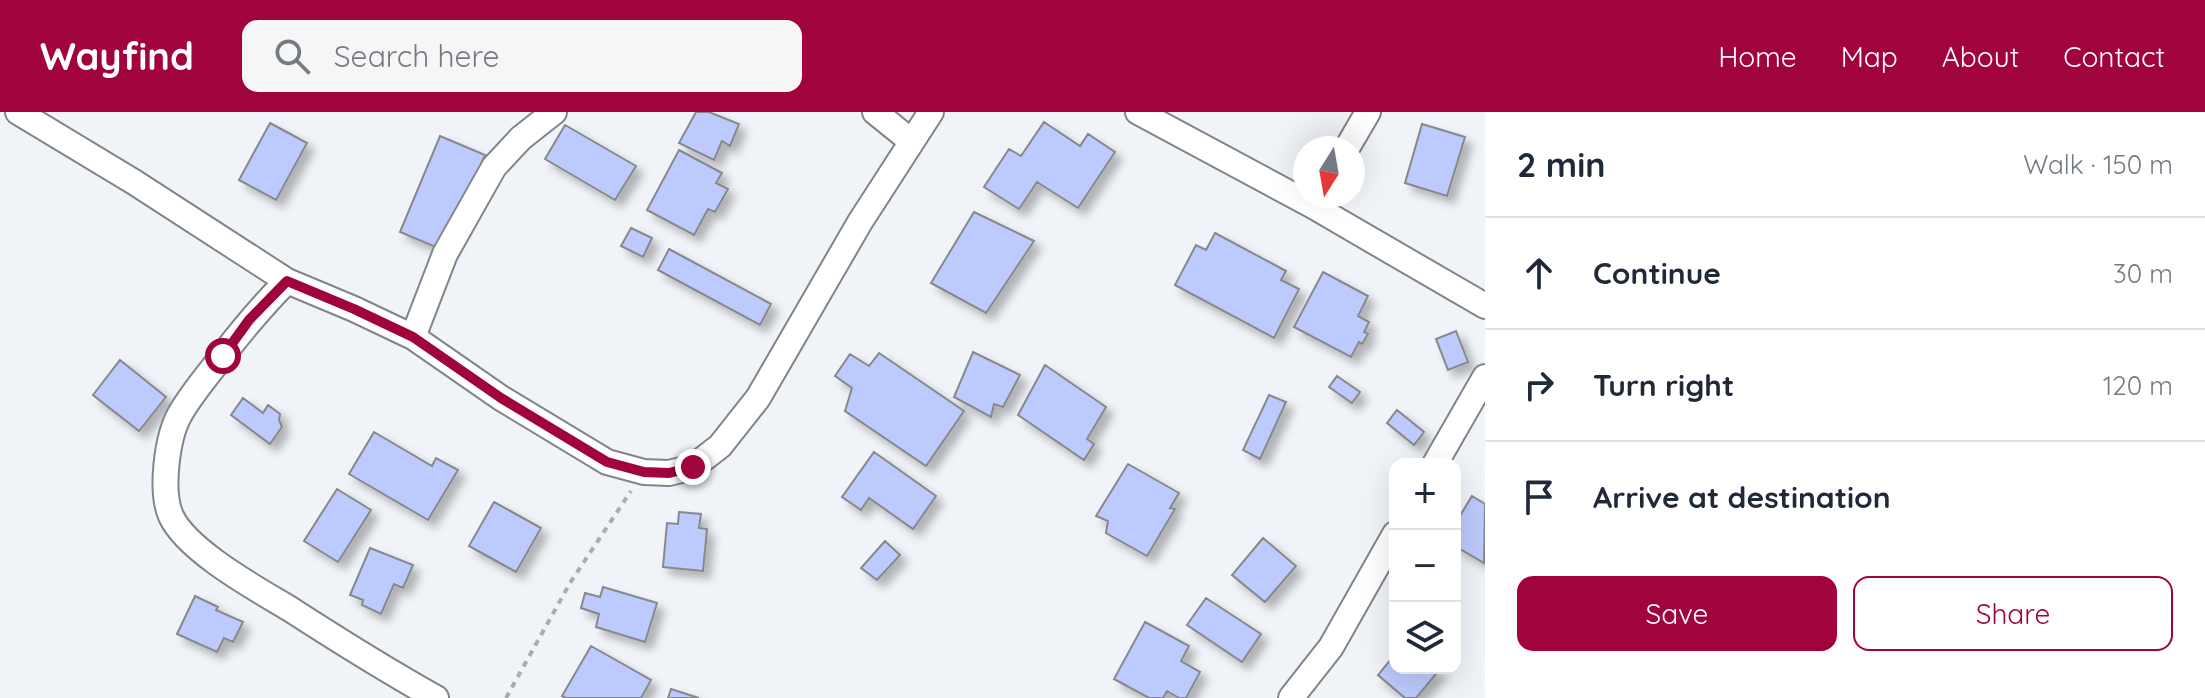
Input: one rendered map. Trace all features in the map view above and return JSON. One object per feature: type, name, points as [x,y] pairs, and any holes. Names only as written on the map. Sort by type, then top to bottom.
[{"type":"street","points":[[18,112],[134,182],[287,281],[413,337],[501,398],[607,462],[644,472],[669,473],[693,467],[720,446],[758,398],[860,222],[931,112]]},
{"type":"street","points":[[413,337],[445,254],[494,167],[521,138],[554,112]]},
{"type":"street","points":[[875,112],[911,141]]},
{"type":"street","points":[[1138,112],[1293,190]]},
{"type":"street","points":[[1354,136],[1368,112]]},
{"type":"street","points":[[1327,208],[1485,306]]},
{"type":"street","points":[[287,281],[249,320],[178,417],[166,479],[171,516],[189,540],[230,572],[436,698]]},
{"type":"street","points":[[1438,458],[1485,377]]},
{"type":"street","points":[[1291,698],[1331,647],[1389,545]]},
{"type":"path","points":[[506,698],[570,583],[644,472]]},
{"type":"building","points":[[696,112],[709,112],[739,124],[730,146],[722,141],[714,160],[679,143]]},
{"type":"building","points":[[1044,122],[1080,146],[1088,134],[1115,152],[1078,208],[1037,182],[1019,209],[984,187],[1009,149],[1021,156]]},
{"type":"building","points":[[270,123],[307,143],[276,200],[239,180]]},
{"type":"building","points":[[1422,124],[1465,137],[1447,196],[1405,183]]},
{"type":"building","points":[[565,125],[636,166],[615,200],[545,159]]},
{"type":"building","points":[[440,136],[485,155],[445,251],[400,232]]},
{"type":"building","points":[[679,150],[722,173],[716,183],[728,189],[715,212],[708,209],[694,235],[647,210]]},
{"type":"building","points":[[974,212],[1034,241],[986,313],[931,283]]},
{"type":"building","points":[[631,228],[652,238],[643,257],[621,246]]},
{"type":"building","points":[[1215,233],[1286,271],[1281,280],[1299,289],[1274,338],[1175,285],[1196,245],[1206,250]]},
{"type":"building","points":[[669,249],[771,304],[760,325],[658,270]]},
{"type":"building","points":[[1323,272],[1368,296],[1358,316],[1369,322],[1364,332],[1368,334],[1362,344],[1359,342],[1351,357],[1294,327]]},
{"type":"building","points":[[1456,331],[1468,362],[1448,370],[1436,339]]},
{"type":"building","points":[[973,352],[1020,375],[1003,407],[994,404],[991,417],[954,397]]},
{"type":"building","points":[[879,353],[964,411],[926,466],[845,411],[852,388],[835,376],[850,354],[869,366]]},
{"type":"building","points":[[120,360],[166,397],[139,431],[93,395]]},
{"type":"building","points":[[1045,365],[1106,407],[1087,439],[1094,444],[1084,460],[1018,415]]},
{"type":"building","points":[[1337,376],[1360,392],[1352,403],[1329,387]]},
{"type":"building","points":[[1269,395],[1286,402],[1260,459],[1243,450]]},
{"type":"building","points":[[243,398],[263,413],[268,405],[280,414],[282,427],[270,444],[231,415]]},
{"type":"building","points":[[1397,410],[1424,432],[1414,445],[1387,423]]},
{"type":"building","points":[[374,432],[432,466],[436,458],[458,470],[428,520],[349,474]]},
{"type":"building","points":[[874,452],[936,496],[913,529],[869,498],[861,510],[842,497]]},
{"type":"building","points":[[1128,464],[1179,493],[1170,508],[1175,509],[1147,556],[1106,533],[1108,521],[1096,516]]},
{"type":"building","points":[[337,489],[371,510],[338,562],[304,541]]},
{"type":"building","points":[[1472,496],[1485,504],[1484,563],[1461,550],[1461,514]]},
{"type":"building","points":[[494,502],[541,528],[516,572],[469,546]]},
{"type":"building","points":[[679,512],[701,514],[699,528],[707,529],[703,571],[663,567],[667,523],[678,524]]},
{"type":"building","points":[[1263,538],[1296,566],[1265,602],[1232,575]]},
{"type":"building","points":[[885,541],[900,555],[877,580],[861,568]]},
{"type":"building","points":[[370,548],[413,565],[403,588],[394,584],[381,614],[362,605],[363,600],[350,595]]},
{"type":"building","points":[[603,587],[657,603],[645,642],[596,627],[599,614],[581,608],[585,593],[600,597]]},
{"type":"building","points":[[195,596],[243,622],[233,642],[224,638],[217,652],[177,634]]},
{"type":"building","points":[[1206,598],[1261,634],[1242,662],[1187,625]]},
{"type":"building","points":[[1145,622],[1189,646],[1181,661],[1200,672],[1186,698],[1179,698],[1167,691],[1163,698],[1149,698],[1114,679]]},
{"type":"building","points":[[591,646],[651,680],[641,698],[562,696]]},
{"type":"building","points":[[1389,661],[1389,674],[1436,674],[1416,698],[1405,698],[1378,675]]},
{"type":"building","points":[[671,689],[699,698],[668,698]]},
{"type":"route","points":[[223,356],[249,320],[287,281],[413,337],[501,398],[607,462],[644,472],[669,473],[693,467]]}]
